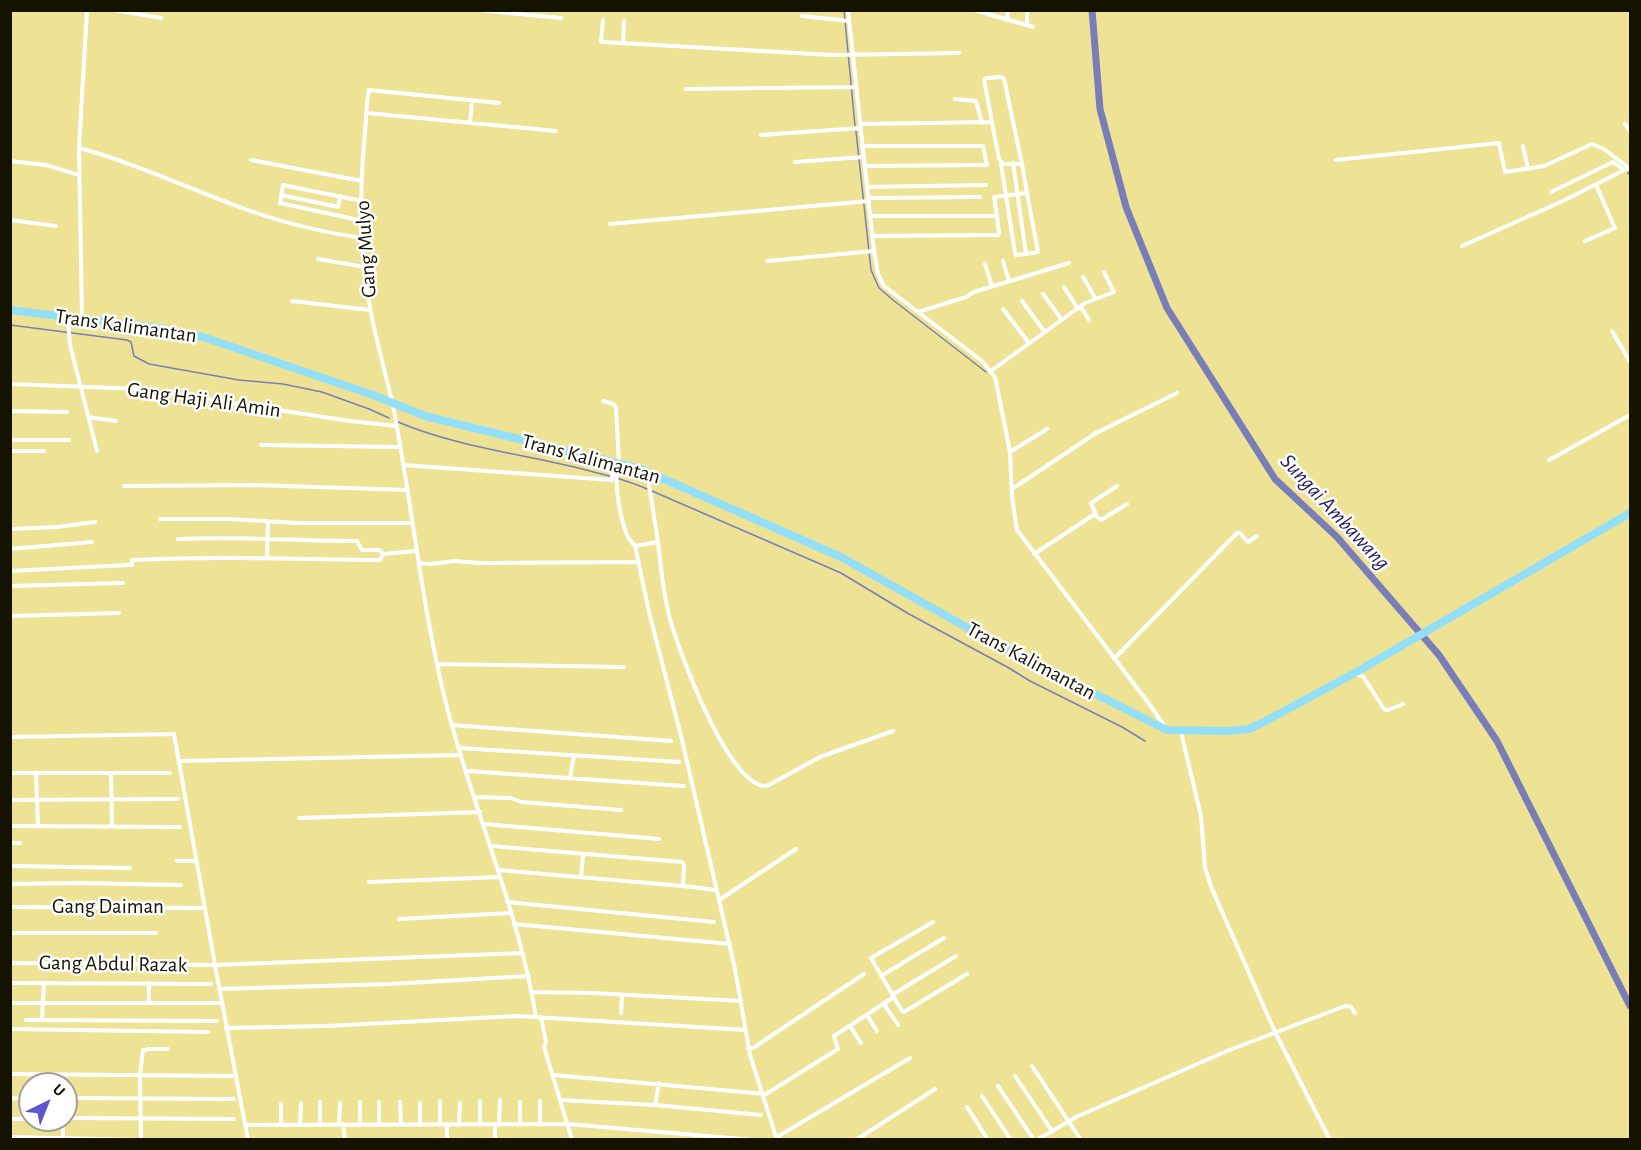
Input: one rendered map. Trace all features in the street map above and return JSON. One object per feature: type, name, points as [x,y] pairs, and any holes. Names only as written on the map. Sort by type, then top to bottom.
[{"type":"highway","name":"Trans Kalimantan","points":[[10,310],[158,328],[203,337],[443,421],[647,471],[841,557],[1000,646],[1167,730],[1181,732],[1249,729],[1274,717],[1353,674],[1630,513]]},
{"type":"street","points":[[82,319],[79,148],[87,10]]},
{"type":"street","points":[[114,10],[161,18]]},
{"type":"street","points":[[478,10],[561,18]]},
{"type":"street","points":[[848,10],[853,87],[862,146],[860,158],[864,166],[872,236],[870,251],[878,274],[882,283],[917,313],[966,348],[991,371],[999,394],[1010,452],[1017,530],[1167,730]]},
{"type":"street","points":[[974,10],[990,12],[1034,27]]},
{"type":"street","points":[[1007,19],[1008,10]]},
{"type":"street","points":[[1027,10],[1027,25]]},
{"type":"street","points":[[802,16],[849,21]]},
{"type":"street","points":[[603,20],[602,42],[850,56],[959,53]]},
{"type":"street","points":[[623,43],[624,21]]},
{"type":"street","points":[[1001,77],[1004,79],[1039,249],[1037,253],[1015,254],[1001,164],[984,80],[987,78],[1001,77]]},
{"type":"street","points":[[686,89],[853,87]]},
{"type":"street","name":"Gang Mulyo","points":[[472,100],[369,91],[362,181],[365,267],[370,310],[396,423],[437,664],[452,725],[529,976],[546,1042],[544,1047],[572,1140]]},
{"type":"street","points":[[955,99],[976,101],[982,123]]},
{"type":"street","points":[[470,123],[472,100],[500,103]]},
{"type":"street","points":[[367,113],[556,131]]},
{"type":"street","points":[[761,135],[858,127],[992,122]]},
{"type":"street","points":[[1625,124],[1630,131]]},
{"type":"street","points":[[1336,160],[1499,143],[1505,172],[1544,166],[1592,144],[1604,149],[1628,169]]},
{"type":"street","points":[[862,146],[983,146],[987,165],[864,166]]},
{"type":"street","points":[[1523,146],[1528,169]]},
{"type":"street","points":[[79,148],[265,216],[326,233],[364,238]]},
{"type":"street","points":[[795,162],[860,158]]},
{"type":"street","points":[[251,160],[362,181]]},
{"type":"street","points":[[10,161],[46,165],[79,175]]},
{"type":"street","points":[[1551,192],[1613,162],[1628,169]]},
{"type":"street","points":[[1013,163],[1026,254]]},
{"type":"street","points":[[1001,164],[1022,164]]},
{"type":"street","points":[[1462,246],[1628,169]]},
{"type":"street","points":[[362,201],[283,185],[281,195],[281,204],[363,221]]},
{"type":"street","points":[[867,187],[986,185]]},
{"type":"street","points":[[1585,241],[1615,228],[1596,185]]},
{"type":"street","points":[[872,236],[998,235],[994,197],[1027,193]]},
{"type":"street","points":[[281,195],[338,207],[340,197]]},
{"type":"street","points":[[610,224],[868,200],[980,197]]},
{"type":"street","points":[[870,216],[997,216]]},
{"type":"street","points":[[10,220],[56,226]]},
{"type":"street","points":[[767,261],[870,251]]},
{"type":"street","points":[[318,259],[365,267]]},
{"type":"street","points":[[1003,261],[1010,281]]},
{"type":"street","points":[[917,313],[1069,263]]},
{"type":"street","points":[[985,264],[992,287]]},
{"type":"street","points":[[991,371],[1079,308],[1095,298],[1114,292],[1104,273]]},
{"type":"street","points":[[1083,277],[1095,298]]},
{"type":"street","points":[[1064,286],[1089,320]]},
{"type":"street","points":[[1043,294],[1062,320]]},
{"type":"street","points":[[1022,301],[1044,331]]},
{"type":"street","points":[[292,302],[370,310]]},
{"type":"street","points":[[1003,309],[1029,343]]},
{"type":"street","points":[[68,317],[68,332],[97,451]]},
{"type":"street","points":[[1612,331],[1630,362]]},
{"type":"street","name":"Gang Haji Ali Amin","points":[[10,384],[141,389],[350,421],[396,423]]},
{"type":"street","points":[[1012,489],[1096,433],[1177,393]]},
{"type":"street","points":[[603,401],[616,407],[615,478],[624,527],[628,538],[635,546],[682,740],[730,944],[748,1048],[777,1138],[910,1058]]},
{"type":"street","points":[[10,411],[67,412]]},
{"type":"street","points":[[1549,460],[1630,415]]},
{"type":"street","points":[[88,417],[116,422]]},
{"type":"street","points":[[1010,452],[1047,429]]},
{"type":"street","points":[[10,440],[69,440]]},
{"type":"street","points":[[261,445],[400,447]]},
{"type":"street","points":[[10,451],[44,451]]},
{"type":"street","points":[[403,465],[611,480],[615,478]]},
{"type":"street","points":[[647,471],[670,618],[707,717],[732,760],[760,786],[769,785],[820,756],[893,731]]},
{"type":"street","points":[[124,486],[255,484],[407,490]]},
{"type":"street","points":[[1117,486],[1090,503],[1095,514],[1101,520],[1127,504]]},
{"type":"street","points":[[1034,554],[1095,514]]},
{"type":"street","points":[[160,519],[298,523],[412,523]]},
{"type":"street","points":[[267,558],[268,521]]},
{"type":"street","points":[[10,529],[57,527],[95,522]]},
{"type":"street","points":[[1114,659],[1237,533],[1240,533],[1248,542],[1257,536]]},
{"type":"street","points":[[178,539],[228,537],[357,541],[362,550],[379,550],[383,554],[416,551]]},
{"type":"street","points":[[10,549],[92,542]]},
{"type":"street","points":[[635,546],[658,542]]},
{"type":"street","points":[[10,571],[132,565],[132,560],[267,558],[381,560],[383,554]]},
{"type":"street","points":[[419,564],[454,561],[638,562]]},
{"type":"street","points":[[10,586],[123,583]]},
{"type":"street","points":[[10,616],[119,613]]},
{"type":"street","points":[[437,664],[494,663],[624,667]]},
{"type":"street","points":[[1353,674],[1362,675],[1384,709],[1388,710],[1402,704]]},
{"type":"street","points":[[452,725],[670,741]]},
{"type":"street","points":[[1181,732],[1201,816],[1207,875],[1275,1032],[1330,1140]]},
{"type":"street","points":[[10,737],[174,734],[214,965],[248,1140]]},
{"type":"street","points":[[460,748],[679,762]]},
{"type":"street","points":[[179,761],[461,755]]},
{"type":"street","points":[[570,778],[574,755]]},
{"type":"street","points":[[467,771],[684,786]]},
{"type":"street","points":[[10,773],[170,773]]},
{"type":"street","points":[[36,773],[38,826]]},
{"type":"street","points":[[111,774],[111,827]]},
{"type":"street","points":[[475,797],[511,798],[520,802],[621,810]]},
{"type":"street","points":[[10,800],[178,799]]},
{"type":"street","points":[[299,818],[480,812]]},
{"type":"street","points":[[484,824],[659,839]]},
{"type":"street","points":[[10,826],[180,827]]},
{"type":"street","points":[[10,843],[20,843]]},
{"type":"street","points":[[491,846],[683,862],[683,886]]},
{"type":"street","points":[[719,900],[796,849]]},
{"type":"street","points":[[581,877],[583,855]]},
{"type":"street","points":[[177,861],[196,861]]},
{"type":"street","points":[[10,866],[130,868]]},
{"type":"street","points":[[498,870],[717,890]]},
{"type":"street","points":[[369,882],[500,877]]},
{"type":"street","points":[[10,884],[181,885]]},
{"type":"street","points":[[507,902],[714,922]]},
{"type":"street","name":"Gang Daiman","points":[[10,907],[205,908]]},
{"type":"street","points":[[399,919],[510,913]]},
{"type":"street","points":[[933,922],[871,958],[893,996],[904,1012],[967,974]]},
{"type":"street","points":[[514,924],[730,944]]},
{"type":"street","points":[[10,933],[156,933]]},
{"type":"street","points":[[881,976],[945,938]]},
{"type":"street","name":"Gang Abdul Razak","points":[[10,963],[214,965],[522,953]]},
{"type":"street","points":[[554,1075],[766,1094],[838,1049],[834,1036],[956,956]]},
{"type":"street","points":[[748,1048],[753,1048],[864,974]]},
{"type":"street","points":[[219,989],[390,984],[529,976]]},
{"type":"street","points":[[10,983],[211,984]]},
{"type":"street","points":[[42,1020],[44,983]]},
{"type":"street","points":[[149,983],[149,1003]]},
{"type":"street","points":[[532,992],[741,1001]]},
{"type":"street","points":[[621,1013],[622,995]]},
{"type":"street","points":[[10,1003],[222,1003]]},
{"type":"street","points":[[884,1004],[898,1025]]},
{"type":"street","points":[[998,1086],[1035,1140],[1069,1121],[1275,1032],[1345,1006],[1351,1007],[1355,1013]]},
{"type":"street","points":[[867,1015],[878,1031]]},
{"type":"street","points":[[226,1028],[327,1026],[478,1017],[539,1017],[746,1030]]},
{"type":"street","points":[[26,1020],[217,1021]]},
{"type":"street","points":[[850,1026],[861,1043]]},
{"type":"street","points":[[10,1029],[208,1032]]},
{"type":"street","points":[[10,1137],[141,1140],[140,1076],[143,1050],[168,1049]]},
{"type":"street","points":[[1032,1065],[1080,1139]]},
{"type":"street","points":[[10,1074],[232,1076]]},
{"type":"street","points":[[1015,1076],[1052,1131]]},
{"type":"street","points":[[655,1106],[659,1083]]},
{"type":"street","points":[[856,1140],[935,1089]]},
{"type":"street","points":[[982,1096],[1011,1140]]},
{"type":"street","points":[[78,1098],[234,1099]]},
{"type":"street","points":[[495,1140],[500,1100]]},
{"type":"street","points":[[560,1100],[761,1115]]},
{"type":"street","points":[[440,1101],[440,1125]]},
{"type":"street","points":[[480,1101],[480,1125]]},
{"type":"street","points":[[540,1101],[540,1124]]},
{"type":"street","points":[[320,1102],[320,1124]]},
{"type":"street","points":[[360,1102],[360,1124]]},
{"type":"street","points":[[379,1124],[380,1102]]},
{"type":"street","points":[[400,1102],[401,1124]]},
{"type":"street","points":[[520,1102],[520,1124]]},
{"type":"street","points":[[300,1124],[301,1103]]},
{"type":"street","points":[[340,1103],[341,1124],[345,1140]]},
{"type":"street","points":[[420,1103],[420,1125]]},
{"type":"street","points":[[459,1125],[460,1103]]},
{"type":"street","points":[[281,1104],[281,1124]]},
{"type":"street","points":[[967,1107],[988,1140]]},
{"type":"street","points":[[78,1119],[234,1119]]},
{"type":"street","points":[[245,1125],[568,1124],[753,1140]]},
{"type":"street","points":[[447,1125],[447,1140]]},
{"type":"street","points":[[63,1132],[63,1137]]},
{"type":"waterway","points":[[844,10],[855,126]]},
{"type":"waterway","name":"Sungai Ambawang","points":[[1092,10],[1100,109],[1126,207],[1167,308],[1275,479],[1337,537],[1439,655],[1497,741],[1630,1006]]},
{"type":"waterway","points":[[856,131],[871,270],[879,288],[986,372]]},
{"type":"waterway","points":[[10,325],[127,340],[131,342],[134,356],[149,364],[322,392],[389,418]]},
{"type":"waterway","points":[[398,422],[443,438],[562,464],[625,480],[647,489]]},
{"type":"waterway","points":[[652,491],[841,573],[909,614],[1030,681],[1145,741]]}]
